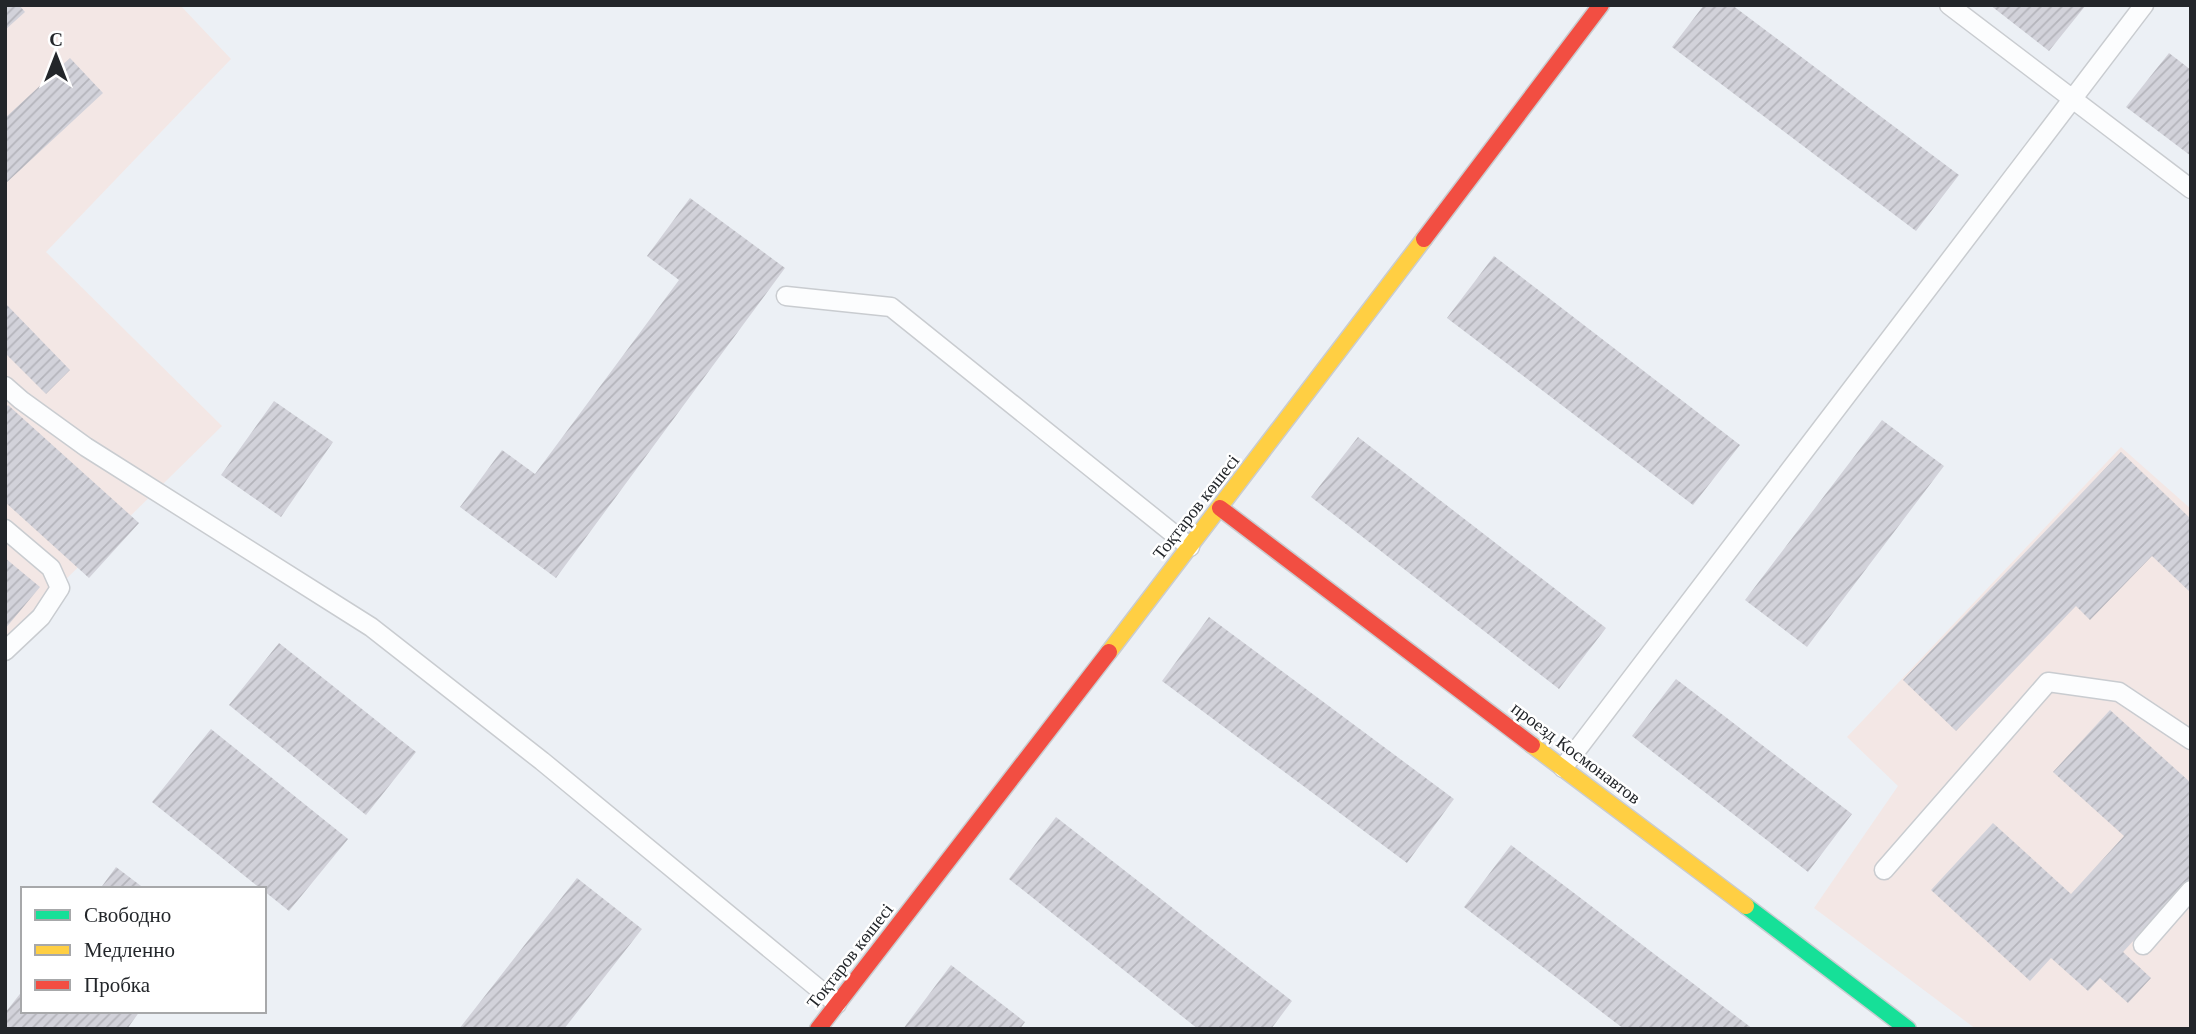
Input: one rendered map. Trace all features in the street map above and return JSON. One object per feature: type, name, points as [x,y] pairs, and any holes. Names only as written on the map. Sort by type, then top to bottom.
[{"type":"street","name":"Тоқтаров көшесі","points":[[818,1029],[1220,508],[1601,5]]},
{"type":"street","name":"проезд Космонавтов","points":[[1220,508],[1908,1029]]},
{"type":"lane","points":[[1949,5],[2191,189]]},
{"type":"lane","points":[[1563,768],[2144,5]]},
{"type":"lane","points":[[786,296],[891,307],[1190,547]]},
{"type":"lane","points":[[5,386],[86,447],[372,627],[552,770],[837,1004]]},
{"type":"lane","points":[[5,529],[51,568],[60,588],[41,617],[5,651]]},
{"type":"lane","points":[[1884,870],[2048,681],[2119,692],[2191,740]]},
{"type":"lane","points":[[2143,944],[2191,890]]},
{"type":"shaded area","points":[[5,5],[180,5],[231,59],[46,252],[222,426],[5,639]]},
{"type":"shaded area","points":[[2121,447],[2191,509],[2191,1029],[1976,1029],[1814,908],[1898,786],[1847,737]]},
{"type":"building","points":[[5,5],[19,5],[25,12],[5,30]]},
{"type":"building","points":[[1704,5],[1732,5],[1959,175],[1916,231],[1672,47]]},
{"type":"building","points":[[1990,5],[2086,5],[2049,51]]},
{"type":"building","points":[[2169,53],[2191,70],[2191,156],[2126,107]]},
{"type":"building","points":[[70,58],[103,93],[5,184],[5,118]]},
{"type":"building","points":[[690,198],[785,268],[556,578],[460,507],[502,450],[535,474],[679,280],[647,256]]},
{"type":"building","points":[[1494,256],[1740,445],[1693,505],[1447,318]]},
{"type":"building","points":[[5,303],[70,370],[46,394],[5,353]]},
{"type":"building","points":[[274,401],[333,442],[281,517],[221,475]]},
{"type":"building","points":[[8,405],[139,523],[89,578],[5,502],[5,408]]},
{"type":"building","points":[[1882,420],[1944,466],[1807,647],[1745,600]]},
{"type":"building","points":[[1358,437],[1606,628],[1559,689],[1311,497]]},
{"type":"building","points":[[2121,452],[2191,519],[2191,593],[2152,556],[2090,620],[2076,606],[1956,731],[1903,680]]},
{"type":"building","points":[[5,558],[40,587],[5,629]]},
{"type":"building","points":[[1209,617],[1454,799],[1407,863],[1162,681]]},
{"type":"building","points":[[279,643],[416,752],[366,815],[229,705]]},
{"type":"building","points":[[1676,679],[1852,814],[1808,872],[1632,736]]},
{"type":"building","points":[[2110,710],[2191,783],[2191,878],[2123,952],[2151,978],[2128,1003],[2100,978],[2088,991],[2051,958],[2030,981],[1931,890],[1993,823],[2071,894],[2124,836],[2053,772]]},
{"type":"building","points":[[211,729],[348,839],[289,911],[266,893],[266,887],[258,887],[152,802]]},
{"type":"building","points":[[1056,817],[1292,1001],[1271,1029],[1198,1029],[1009,879]]},
{"type":"building","points":[[1511,845],[1753,1029],[1624,1029],[1464,907]]},
{"type":"building","points":[[116,867],[142,887],[101,887]]},
{"type":"building","points":[[577,878],[642,929],[564,1029],[459,1029]]},
{"type":"building","points":[[951,965],[1025,1022],[1020,1029],[903,1029]]},
{"type":"building","points":[[21,993],[21,1013],[139,1013],[127,1029],[5,1029],[5,1013]]},
{"type":"traffic: fast","points":[[1746,906],[1908,1029]]},
{"type":"traffic: slow","points":[[1109,652],[1424,239]]},
{"type":"traffic: slow","points":[[1532,745],[1746,906]]},
{"type":"traffic: jam","points":[[1424,239],[1601,5]]},
{"type":"traffic: jam","points":[[1220,508],[1532,745]]},
{"type":"traffic: jam","points":[[818,1029],[1109,652]]}]
